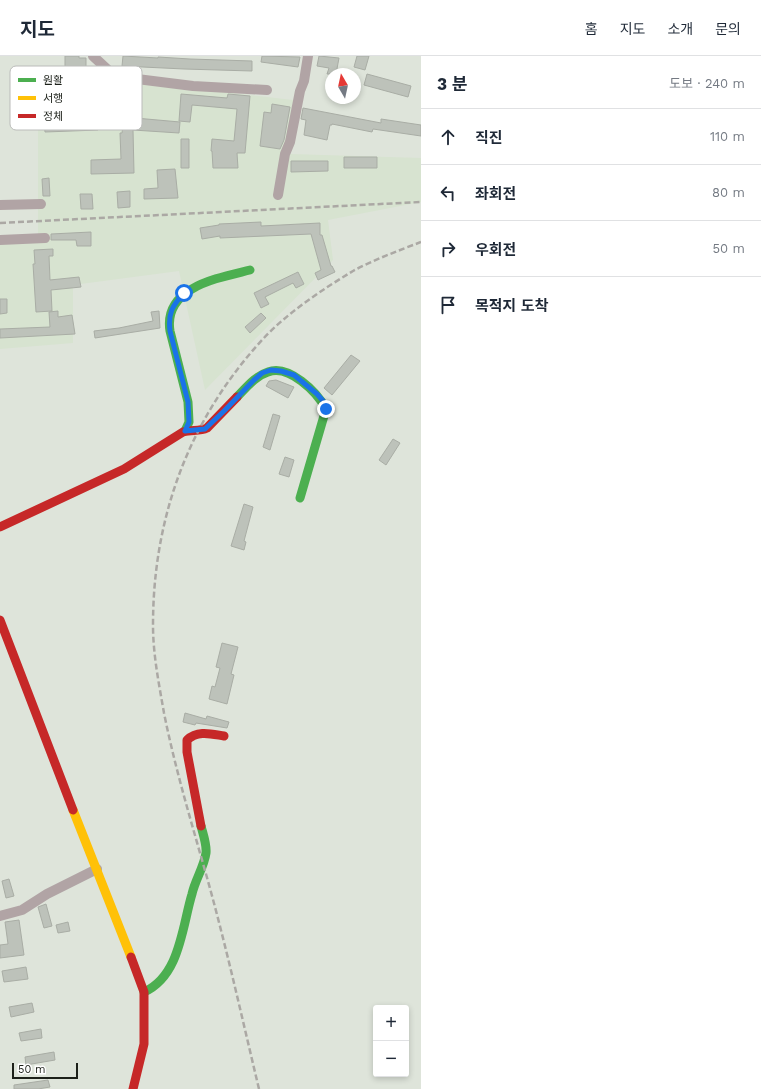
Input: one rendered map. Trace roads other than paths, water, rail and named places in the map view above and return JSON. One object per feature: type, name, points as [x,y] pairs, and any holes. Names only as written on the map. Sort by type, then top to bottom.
[{"type":"street","points":[[93,56],[104,66]]},
{"type":"street","points":[[278,195],[285,154],[290,142],[300,91],[304,81],[308,56]]},
{"type":"street","points":[[142,80],[193,86],[267,90]]},
{"type":"street","points":[[0,205],[41,204]]},
{"type":"street","points":[[0,240],[45,238]]},
{"type":"street","points":[[185,431],[189,422],[188,402],[170,331],[170,312],[176,301],[184,293],[200,284],[250,270]]},
{"type":"street","points":[[0,527],[124,469],[185,431],[205,429],[254,380],[262,373],[271,370],[294,375],[317,394],[324,402],[326,409],[300,498]]},
{"type":"street","points":[[0,620],[144,992],[144,1044],[133,1089]]},
{"type":"street","points":[[144,992],[153,988],[166,974],[176,954],[192,892],[206,852],[187,752],[187,740],[192,735],[199,733],[224,736]]},
{"type":"street","points":[[0,916],[22,910],[47,894],[97,869]]},
{"type":"railway","points":[[0,223],[421,202]]},
{"type":"railway","points":[[259,1089],[234,982],[178,774],[164,713],[153,636],[155,585],[160,546],[168,508],[180,472],[196,436],[215,402],[237,370],[263,339],[294,311],[353,271],[387,255],[421,242]]}]
